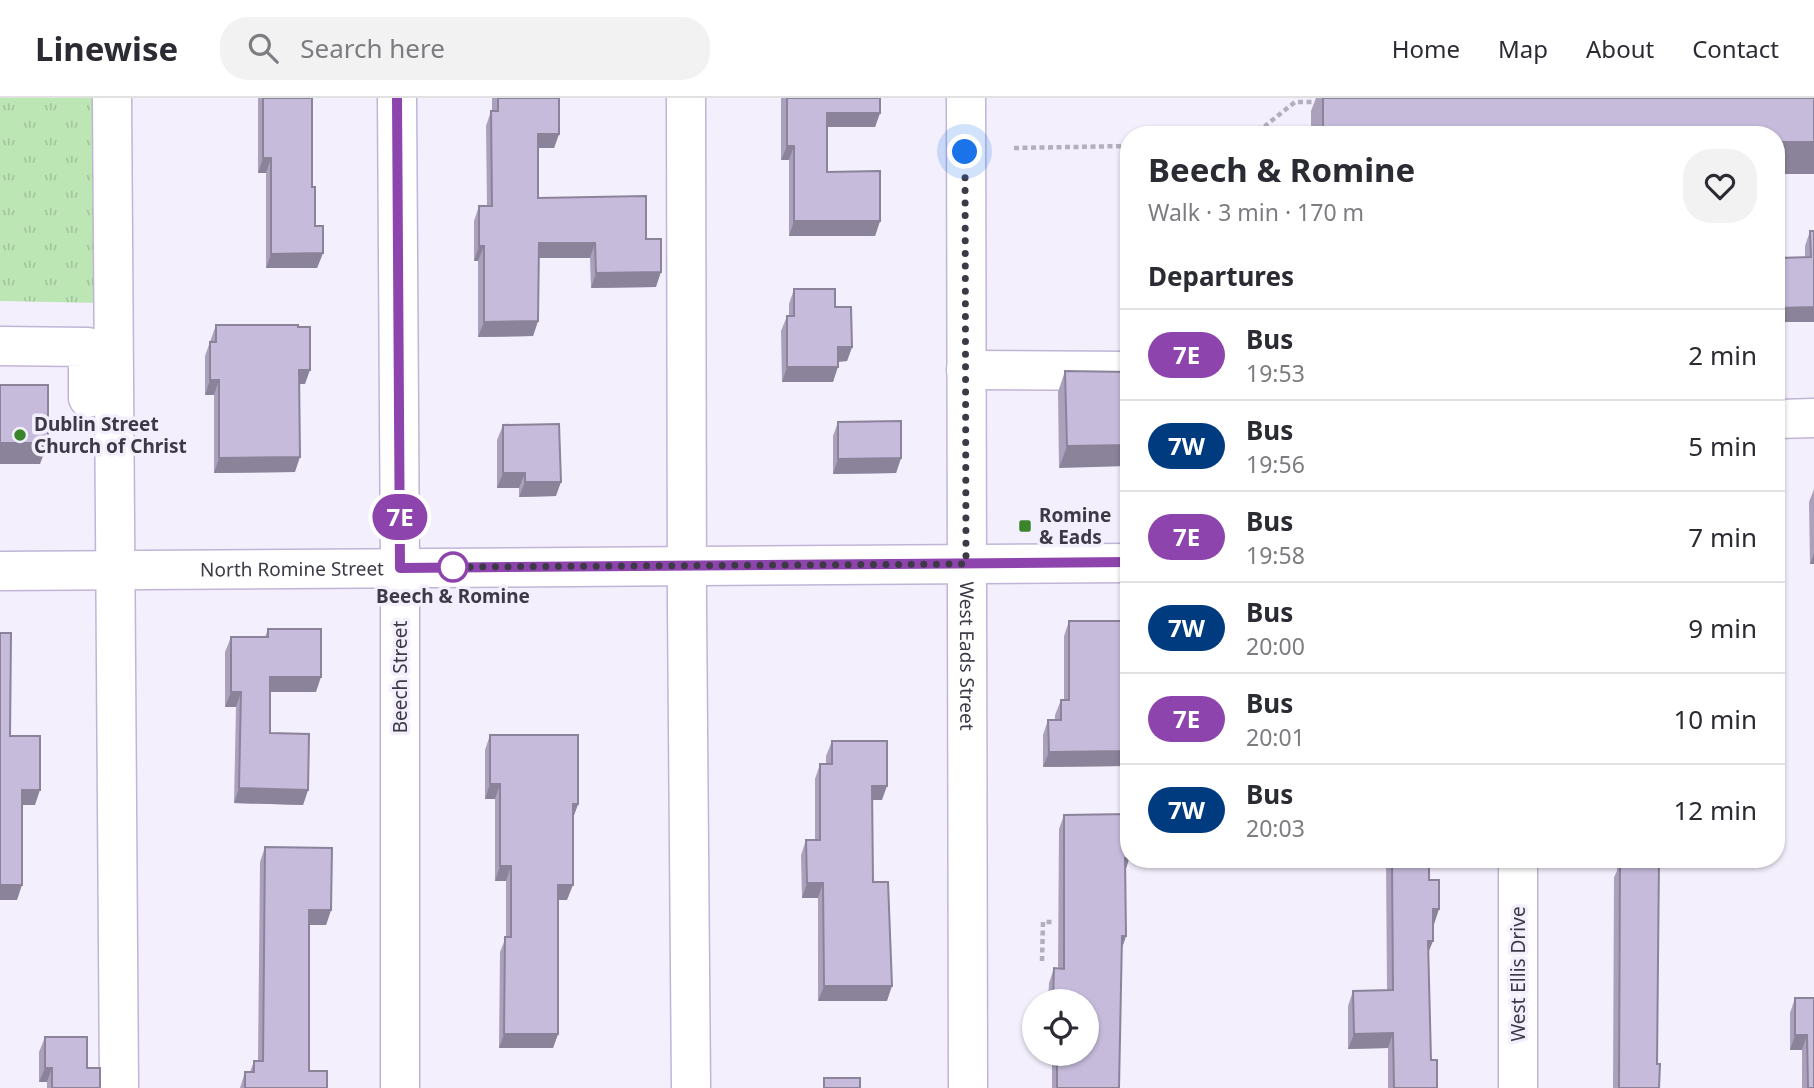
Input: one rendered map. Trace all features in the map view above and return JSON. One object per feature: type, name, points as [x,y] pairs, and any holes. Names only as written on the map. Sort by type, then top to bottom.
[{"type":"street","points":[[112,98],[119,1088]]},
{"type":"street","name":"Beech Street","points":[[397,98],[400,1088]]},
{"type":"street","points":[[686,98],[691,1088]]},
{"type":"street","name":"West Eads Street","points":[[965,98],[968,1088]]},
{"type":"street","points":[[0,346],[88,347],[89,475],[115,475]]},
{"type":"street","points":[[965,370],[1120,371]]},
{"type":"street","points":[[1785,419],[1814,418]]},
{"type":"street","name":"North Romine Street","points":[[0,571],[1120,563]]},
{"type":"street","name":"West Ellis Drive","points":[[1518,868],[1518,1088]]},
{"type":"path","points":[[1265,126],[1295,102],[1323,102]]},
{"type":"path","points":[[1014,148],[1120,146]]},
{"type":"path","points":[[1042,961],[1043,922],[1052,922]]},
{"type":"green space","points":[[0,98],[106,98],[102,303],[0,301]]},
{"type":"building","points":[[263,98],[312,98],[312,187],[315,187],[315,226],[323,226],[323,253],[271,254],[271,158],[263,158]]},
{"type":"building","points":[[498,98],[559,98],[559,134],[538,134],[538,198],[646,196],[646,239],[661,239],[661,272],[596,273],[595,243],[539,243],[538,321],[484,322],[484,246],[479,246],[479,206],[492,206],[491,111],[498,111]]},
{"type":"building","points":[[787,98],[880,98],[880,113],[827,113],[827,172],[880,171],[880,221],[794,221],[794,146],[787,146]]},
{"type":"building","points":[[1323,98],[1814,98],[1814,142],[1785,142],[1785,126],[1323,126]]},
{"type":"building","points":[[1810,231],[1814,231],[1814,307],[1785,308],[1785,258],[1811,257]]},
{"type":"building","points":[[794,289],[835,289],[835,307],[851,307],[852,347],[838,347],[838,367],[787,367],[787,316],[794,316]]},
{"type":"building","points":[[216,325],[310,327],[310,370],[299,370],[300,457],[219,458],[219,380],[210,380],[210,342],[216,342]]},
{"type":"building","points":[[1065,371],[1120,372],[1120,445],[1067,446]]},
{"type":"building","points":[[0,385],[48,385],[48,443],[0,443]]},
{"type":"building","points":[[901,421],[901,458],[838,459],[838,422]]},
{"type":"building","points":[[559,424],[561,482],[525,482],[525,473],[503,473],[503,425]]},
{"type":"building","points":[[1069,621],[1120,621],[1120,751],[1049,752],[1048,720],[1061,720],[1061,700],[1069,700]]},
{"type":"building","points":[[268,629],[321,629],[321,677],[270,677],[270,733],[309,734],[308,790],[239,788],[241,692],[231,692],[231,637],[268,637]]},
{"type":"building","points":[[0,633],[11,633],[10,736],[40,736],[40,790],[22,790],[22,885],[0,885]]},
{"type":"building","points":[[490,735],[578,735],[578,804],[573,804],[573,885],[558,885],[558,1034],[504,1034],[505,937],[511,937],[511,866],[500,866],[500,784],[490,784]]},
{"type":"building","points":[[832,741],[887,741],[887,786],[872,786],[873,882],[888,882],[892,986],[824,986],[823,883],[807,883],[806,840],[820,840],[820,764],[832,764]]},
{"type":"building","points":[[1120,814],[1120,868],[1125,868],[1126,936],[1122,936],[1119,1088],[1057,1088],[1057,1066],[1099,1066],[1099,989],[1053,989],[1054,968],[1064,969],[1064,815]]},
{"type":"building","points":[[265,847],[332,848],[331,910],[309,910],[309,1071],[327,1071],[327,1088],[245,1088],[245,1072],[254,1072],[254,1061],[263,1061]]},
{"type":"building","points":[[1392,868],[1429,868],[1429,880],[1439,880],[1439,909],[1433,909],[1433,941],[1428,941],[1431,1060],[1437,1060],[1437,1088],[1394,1088],[1393,1033],[1354,1034],[1353,991],[1393,990]]},
{"type":"building","points":[[1620,868],[1659,868],[1659,1088],[1619,1088]]},
{"type":"building","points":[[1795,998],[1814,998],[1814,1088],[1808,1088],[1807,1035],[1795,1035]]},
{"type":"building","points":[[45,1037],[87,1037],[87,1068],[100,1068],[100,1088],[52,1088],[52,1068],[45,1068]]},
{"type":"building","points":[[824,1078],[860,1078],[860,1088],[824,1088]]},
{"type":"bus line","name":"7E","points":[[397,98],[400,568],[1120,562]]},
{"type":"place","name":"Dublin Street Church of Christ","points":[[20,435]]},
{"type":"place","name":"Romine & Eads","points":[[1025,526]]},
{"type":"place","name":"Beech & Romine","points":[[453,567]]},
{"type":"route","points":[[453,567],[449,567],[966,564],[965,152]]}]
